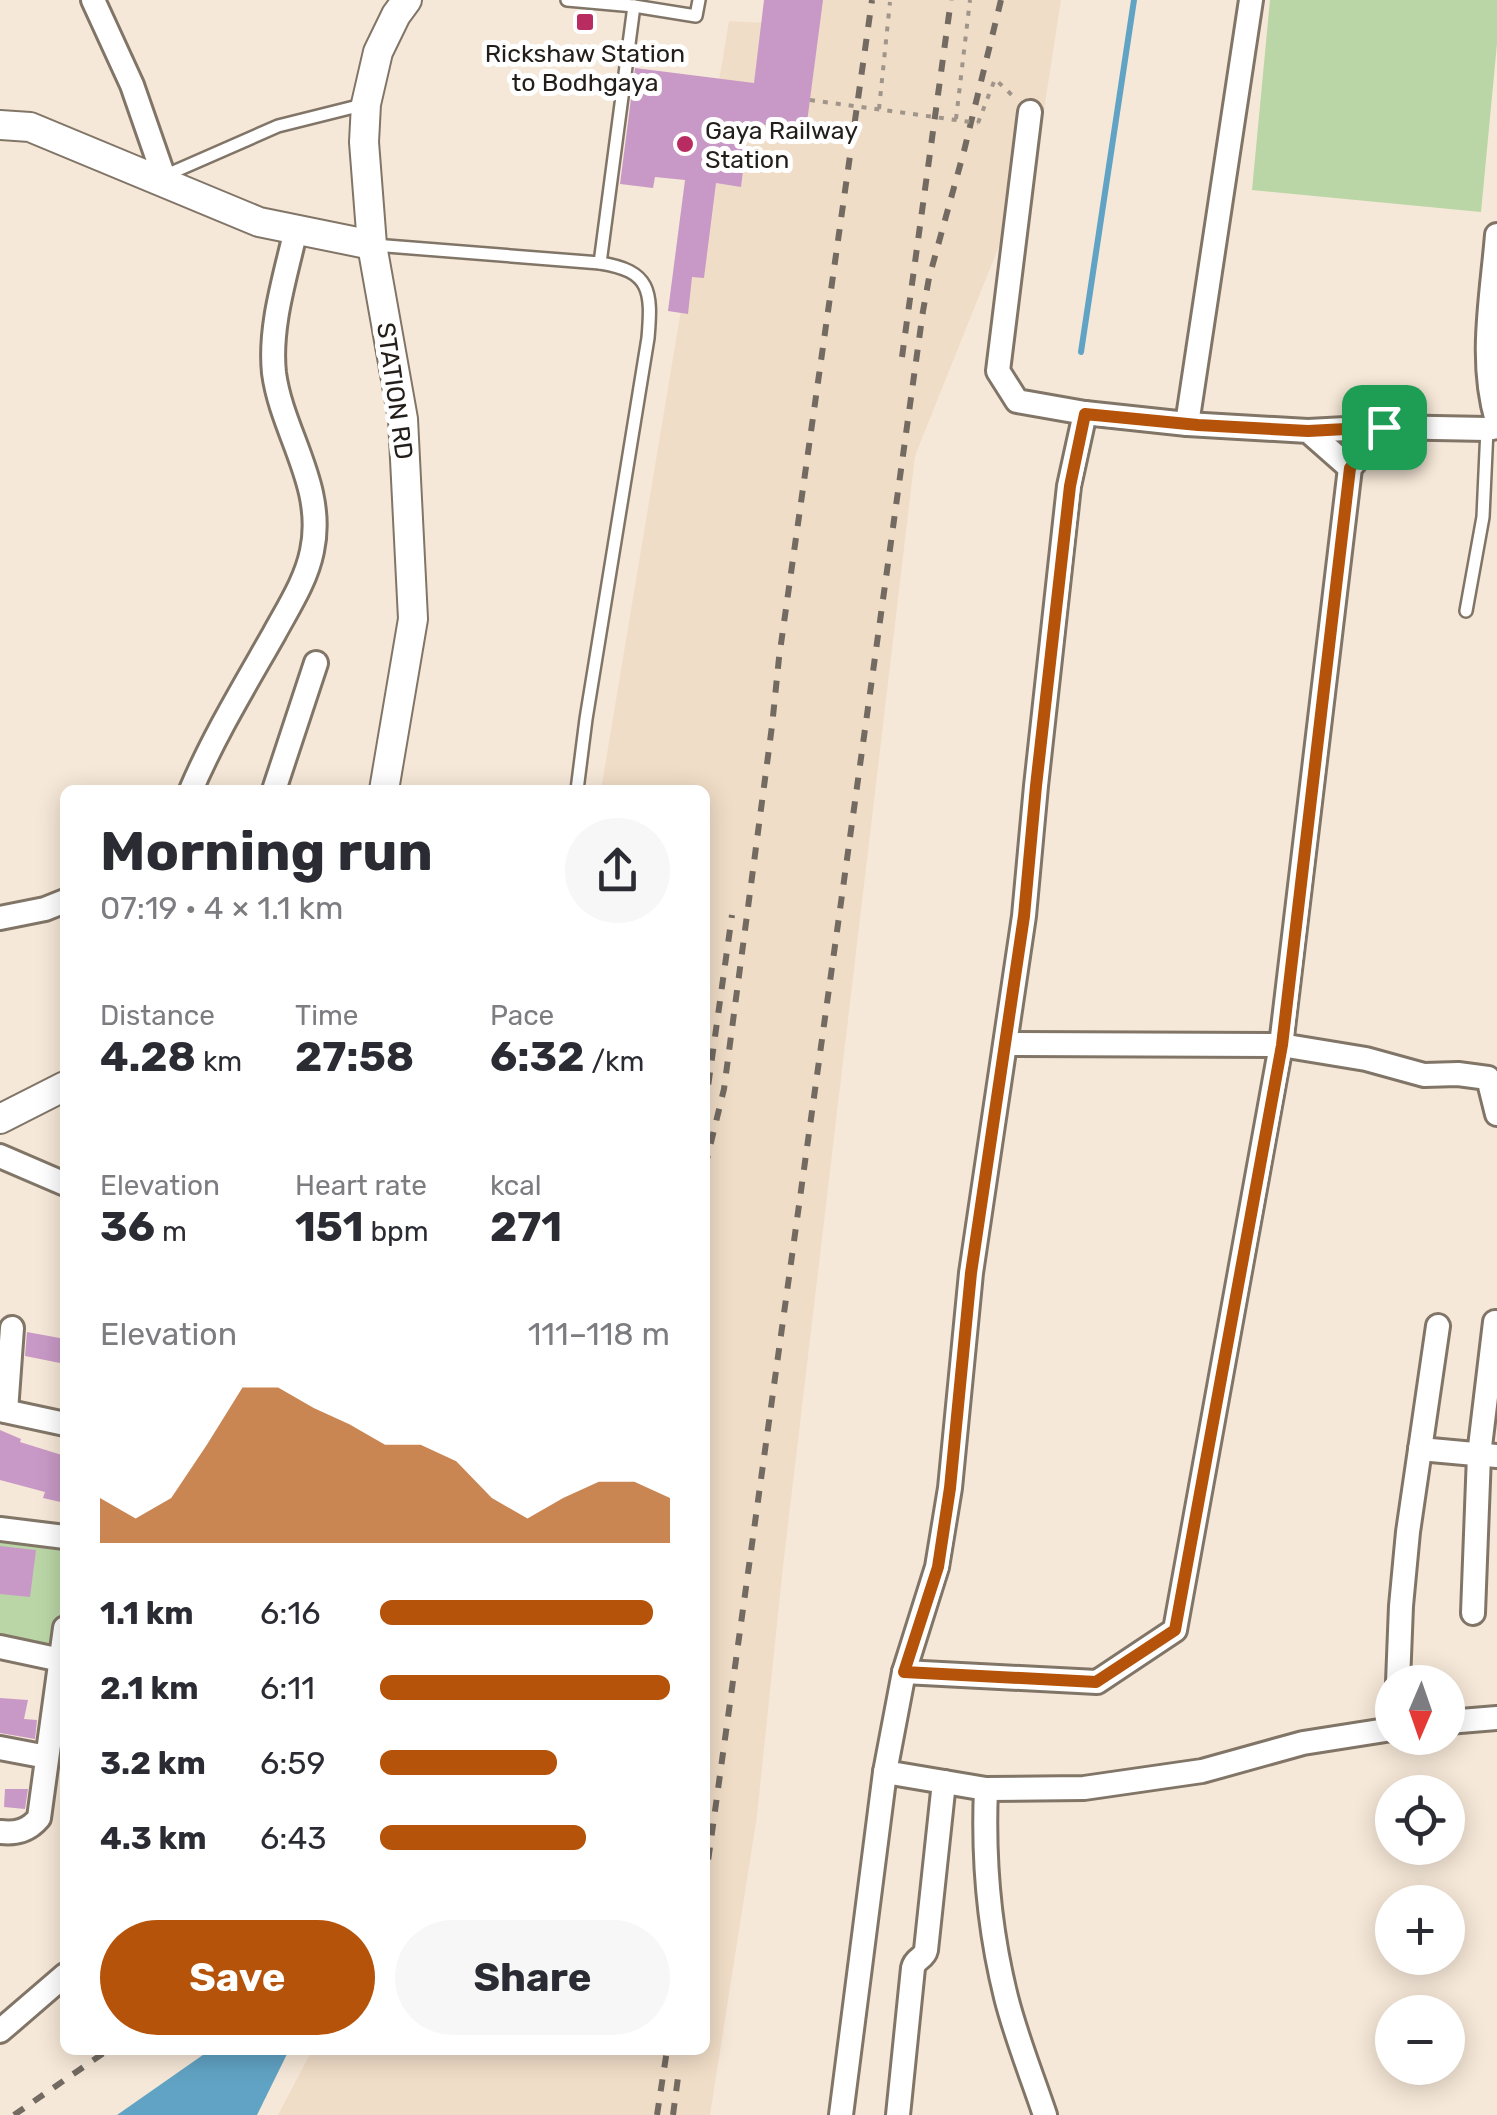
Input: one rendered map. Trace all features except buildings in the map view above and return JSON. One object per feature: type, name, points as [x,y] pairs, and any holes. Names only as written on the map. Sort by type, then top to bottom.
[{"type":"street","points":[[93,0],[132,85],[165,180]]},
{"type":"street","name":"STATION RD","points":[[385,785],[414,619],[403,419],[372,245],[364,142],[366,104],[378,52],[407,0]]},
{"type":"street","points":[[1187,424],[1251,0]]},
{"type":"street","points":[[1030,112],[998,371],[1016,402],[1085,414],[1308,431],[1494,426],[1488,358],[1497,236]]},
{"type":"street","points":[[0,125],[30,127],[259,222],[372,245]]},
{"type":"street","points":[[194,785],[210,749],[301,585],[312,550],[312,498],[274,369],[277,317],[296,229]]},
{"type":"street","points":[[841,2115],[885,1772],[904,1672],[938,1567],[950,1488],[971,1273],[1024,916],[1070,486],[1085,414]]},
{"type":"street","points":[[904,1672],[1096,1682],[1175,1630],[1282,1045],[1350,468],[1384,427]]},
{"type":"street","points":[[1308,431],[1350,468]]},
{"type":"street","points":[[276,785],[316,663]]},
{"type":"street","points":[[0,918],[60,903]]},
{"type":"street","points":[[1006,1044],[1282,1045],[1366,1060],[1424,1076],[1493,1078],[1497,1114]]},
{"type":"street","points":[[0,1119],[60,1089]]},
{"type":"street","points":[[0,1156],[60,1182]]},
{"type":"street","points":[[1473,1612],[1488,1456],[1495,1322]]},
{"type":"street","points":[[1399,1665],[1404,1569],[1438,1326]]},
{"type":"street","points":[[12,1328],[3,1410],[60,1423]]},
{"type":"street","points":[[1420,1449],[1488,1456]]},
{"type":"street","points":[[0,1529],[60,1536]]},
{"type":"street","points":[[0,1647],[60,1660],[39,1818],[20,1832],[0,1832]]},
{"type":"street","points":[[1465,1721],[1497,1718]]},
{"type":"street","points":[[885,1772],[986,1789],[1084,1788],[1202,1772],[1304,1743],[1375,1732]]},
{"type":"street","points":[[0,1748],[47,1757]]},
{"type":"street","points":[[898,2115],[913,1968],[926,1950],[944,1782]]},
{"type":"street","points":[[986,1789],[984,1833],[992,1929],[1006,2000],[1045,2115]]},
{"type":"street","points":[[0,2031],[60,1979]]},
{"type":"lane","points":[[567,0],[696,16],[699,0]]},
{"type":"lane","points":[[600,263],[634,6]]},
{"type":"lane","points":[[165,180],[278,126],[366,104]]},
{"type":"lane","points":[[372,245],[600,263],[634,272],[645,285],[651,308],[577,785]]},
{"type":"lane","points":[[1466,611],[1494,426]]},
{"type":"path","points":[[956,118],[970,0]]},
{"type":"path","points":[[879,109],[890,2]]},
{"type":"path","points":[[810,100],[978,122],[995,79],[1030,112]]},
{"type":"shaded area","points":[[816,0],[1061,0],[1038,149],[915,456],[757,1816],[710,2115],[278,2115],[309,2055],[710,2055],[710,785],[602,785],[729,21],[811,25]]},
{"type":"green space","points":[[1270,0],[1497,0],[1497,44],[1481,212],[1252,190]]},
{"type":"green space","points":[[0,1533],[60,1541],[60,1627],[56,1655],[0,1644]]},
{"type":"water","points":[[203,2055],[287,2055],[257,2115],[117,2115]]},
{"type":"waterway","points":[[1081,352],[1134,0]]},
{"type":"railway","points":[[710,1146],[724,1089],[779,658],[872,0]]},
{"type":"railway","points":[[902,357],[951,0]]},
{"type":"railway","points":[[710,1847],[923,311],[1001,0]]},
{"type":"railway","points":[[710,1072],[732,915]]},
{"type":"railway","points":[[14,2115],[101,2055]]},
{"type":"railway","points":[[657,2115],[666,2055]]},
{"type":"railway","points":[[673,2115],[679,2070]]},
{"type":"place","name":"Rickshaw Station to Bodhgaya","points":[[585,22]]},
{"type":"place","name":"Gaya Railway Station","points":[[685,144]]},
{"type":"route","points":[[1085,414],[1308,431],[1384,427],[1350,468],[1282,1045],[1175,1630],[1096,1682],[904,1672],[938,1567],[950,1488],[971,1273],[1024,916],[1070,486],[1085,414]]}]
